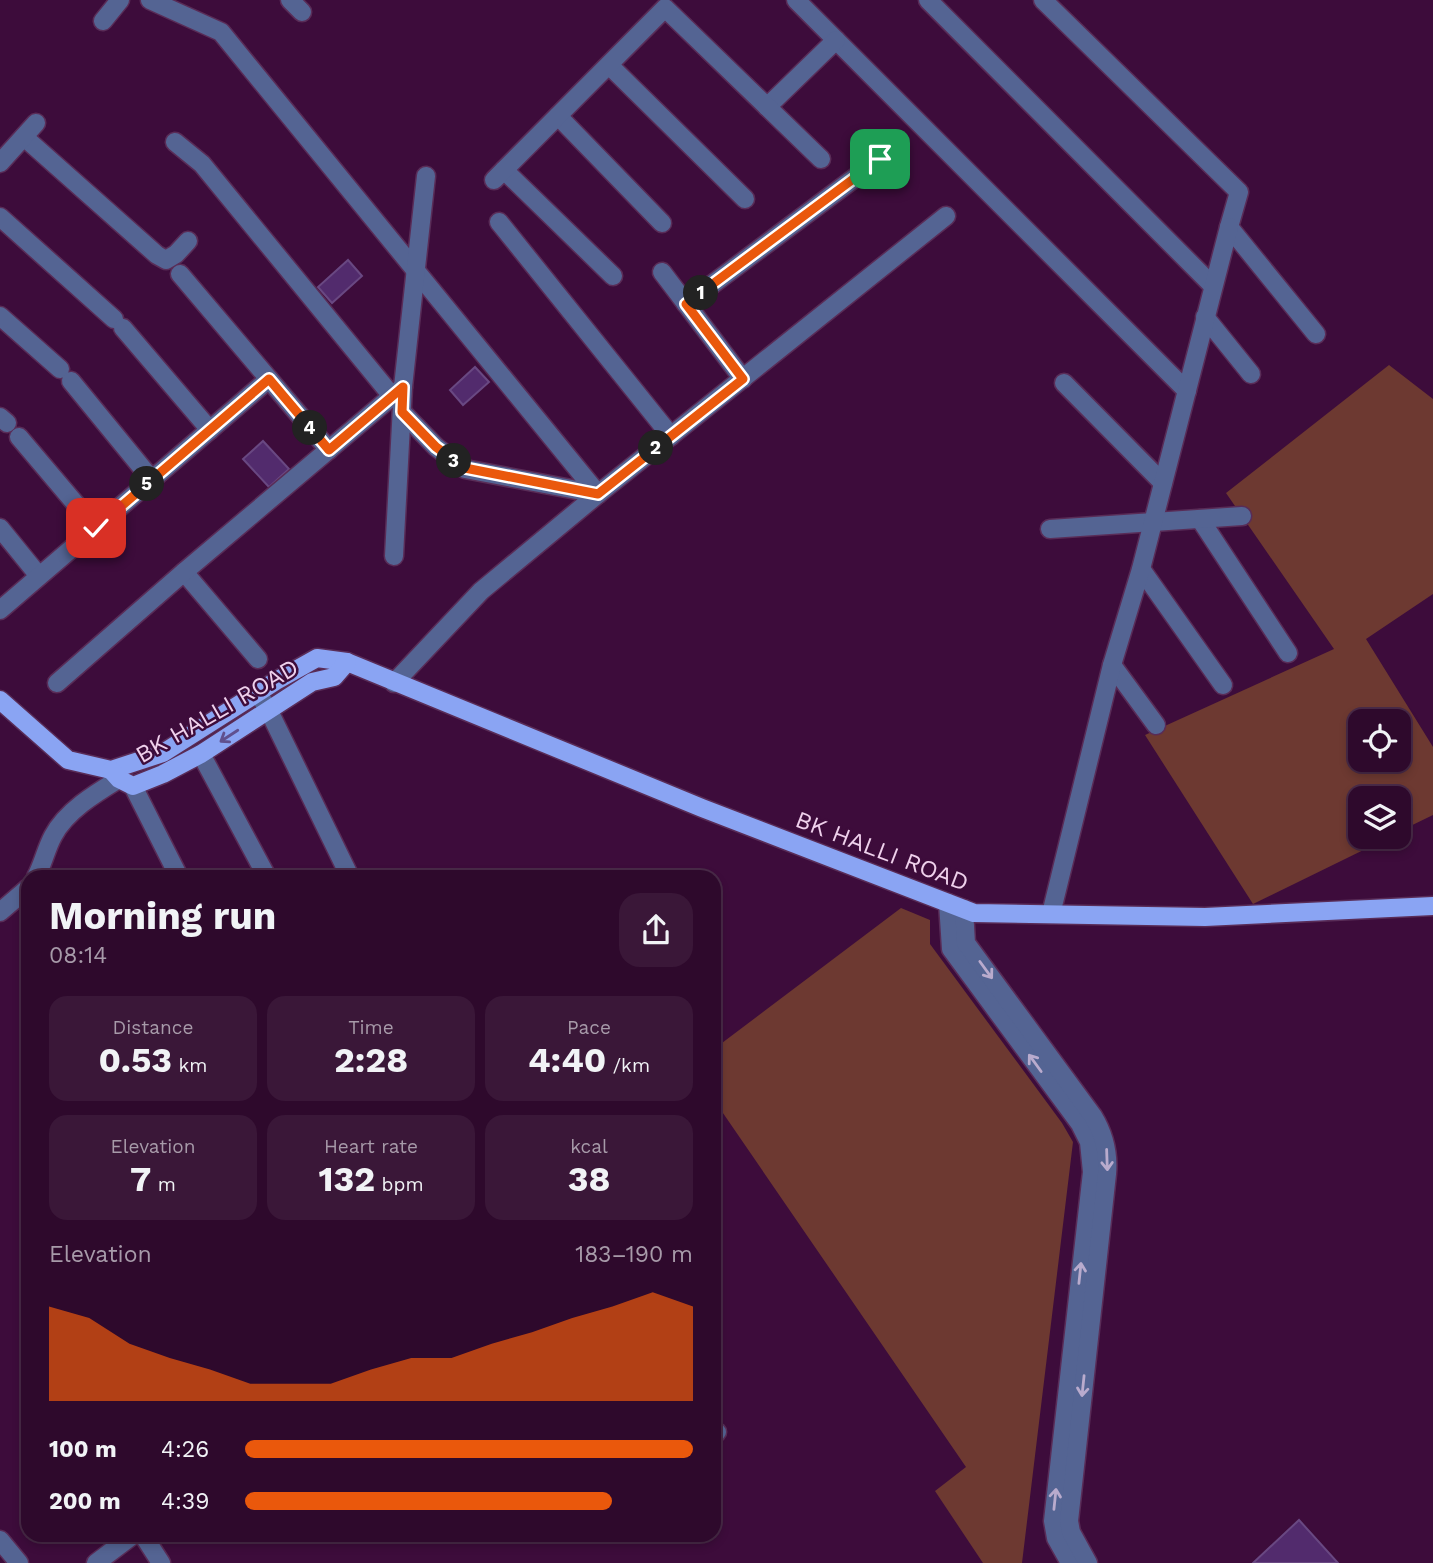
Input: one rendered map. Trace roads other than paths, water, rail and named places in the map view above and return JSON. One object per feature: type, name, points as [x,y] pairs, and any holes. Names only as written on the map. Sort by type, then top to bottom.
[{"type":"main road","name":"BK HALLI ROAD","points":[[121,778],[317,658],[347,662],[702,808],[974,913],[1205,917],[1433,906]]},
{"type":"main road","name":"BK HALLI ROAD","points":[[0,701],[68,760],[121,778],[163,774],[201,754],[312,682],[334,677],[347,662]]},
{"type":"street","points":[[103,21],[120,0]]},
{"type":"street","points":[[149,0],[220,33],[598,494]]},
{"type":"street","points":[[928,0],[1213,286]]},
{"type":"street","points":[[1043,0],[1239,192],[1141,569],[1112,665],[1051,914]]},
{"type":"street","points":[[808,4],[836,40],[1187,391]]},
{"type":"street","points":[[613,276],[499,175],[665,8],[821,159]]},
{"type":"street","points":[[767,107],[836,40]]},
{"type":"street","points":[[609,65],[745,199]]},
{"type":"street","points":[[558,116],[663,223]]},
{"type":"street","points":[[0,163],[36,123]]},
{"type":"street","points":[[24,137],[157,255],[166,260],[188,242]]},
{"type":"street","points":[[175,142],[202,164],[398,391]]},
{"type":"street","points":[[686,304],[880,159]]},
{"type":"street","points":[[394,556],[402,412],[398,391],[416,272],[426,176]]},
{"type":"street","points":[[394,682],[481,591],[946,216]]},
{"type":"street","points":[[0,217],[118,324],[210,430]]},
{"type":"street","points":[[499,222],[671,436]]},
{"type":"street","points":[[1229,227],[1316,334]]},
{"type":"street","points":[[662,272],[743,379]]},
{"type":"street","points":[[180,274],[329,450]]},
{"type":"street","points":[[0,316],[66,375],[152,480]]},
{"type":"street","points":[[1205,317],[1251,374]]},
{"type":"street","points":[[0,610],[269,379]]},
{"type":"street","points":[[1064,383],[1163,483]]},
{"type":"street","points":[[57,683],[398,391]]},
{"type":"street","points":[[402,412],[436,447],[465,468],[598,494]]},
{"type":"street","points":[[19,437],[96,528]]},
{"type":"street","points":[[1050,529],[1242,516]]},
{"type":"street","points":[[1200,519],[1288,653]]},
{"type":"street","points":[[0,528],[39,576]]},
{"type":"street","points":[[1141,569],[1223,685]]},
{"type":"street","points":[[184,572],[258,659]]},
{"type":"street","points":[[1112,665],[1156,725]]},
{"type":"street","points":[[257,693],[269,711],[348,870]]},
{"type":"street","points":[[201,754],[263,870]]},
{"type":"street","points":[[39,870],[54,834],[72,813],[96,793],[121,778],[175,870]]},
{"type":"street","points":[[0,912],[21,894]]},
{"type":"street","points":[[956,906],[951,948],[1080,1124],[1092,1152],[1053,1521],[1056,1538],[1070,1563]]},
{"type":"street","points":[[956,906],[966,943],[1093,1116],[1104,1137],[1107,1150],[1107,1174],[1069,1521],[1071,1532],[1088,1563]]},
{"type":"street","points":[[0,1540],[19,1563]]},
{"type":"street","points":[[96,1563],[124,1542]]},
{"type":"street","points":[[148,1542],[161,1563]]}]
